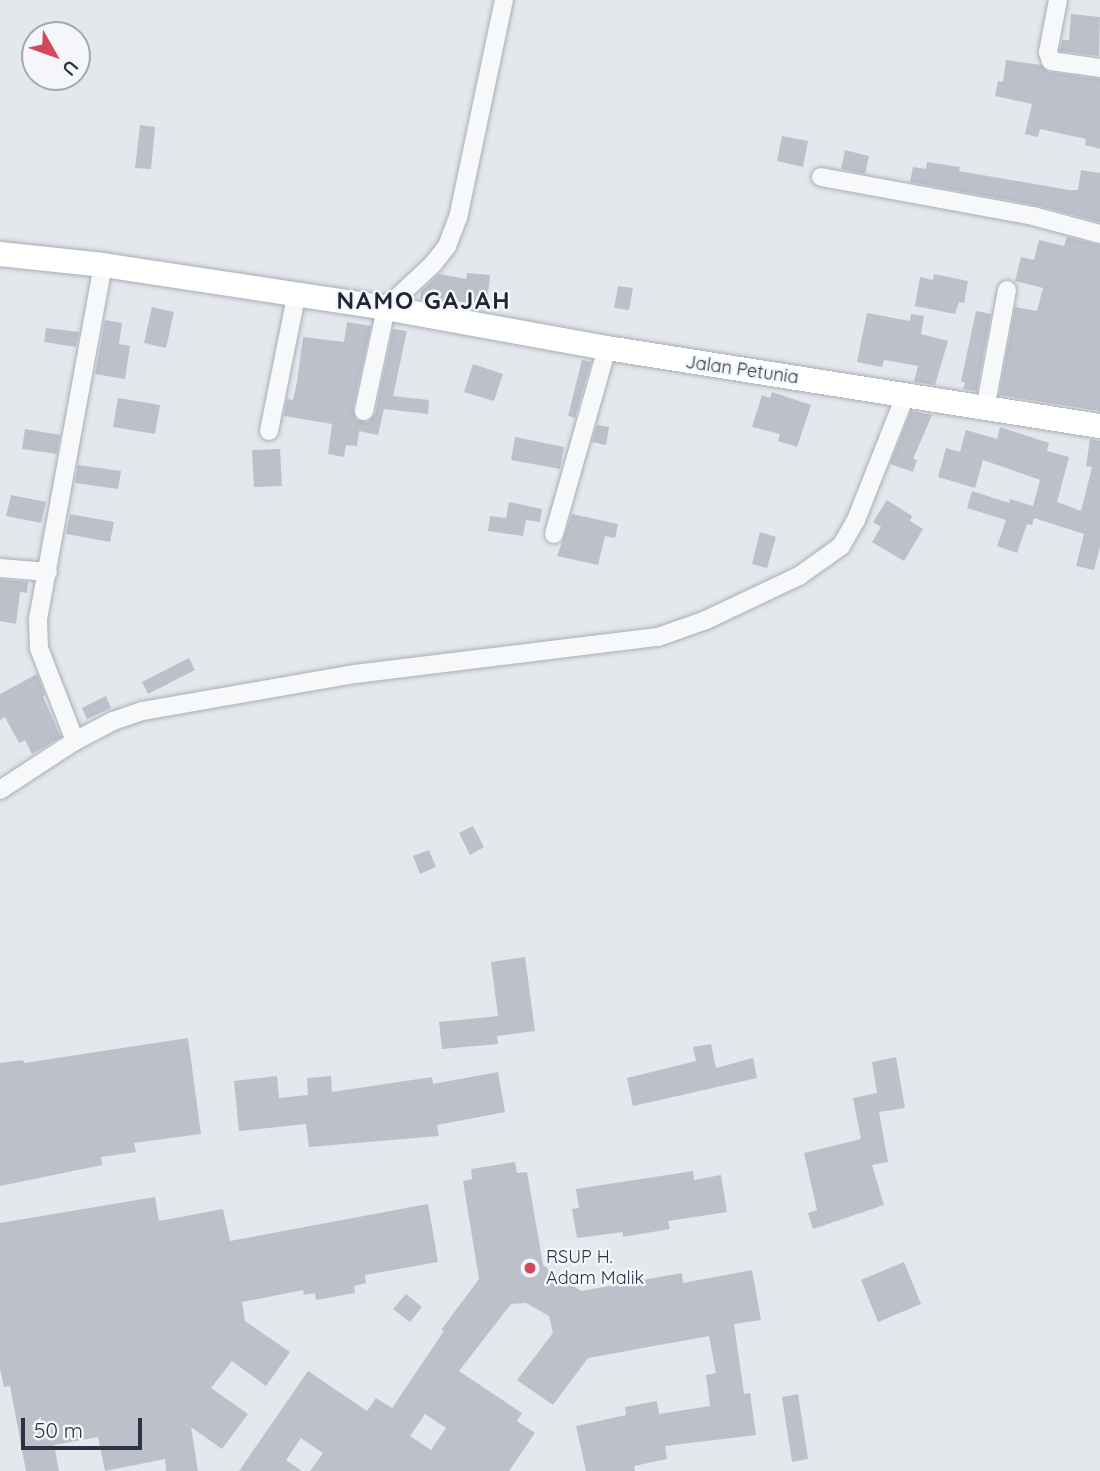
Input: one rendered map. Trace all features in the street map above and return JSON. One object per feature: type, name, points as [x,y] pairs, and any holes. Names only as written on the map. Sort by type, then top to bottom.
[{"type":"street","points":[[364,411],[386,308],[433,264],[447,246],[458,218],[504,0]]},
{"type":"street","points":[[1058,0],[1048,52],[1051,61],[1100,68]]},
{"type":"street","points":[[821,177],[1033,216],[1100,233]]},
{"type":"street","name":"Jalan Petunia","points":[[0,254],[103,265],[296,297],[386,308],[607,348],[1100,426]]},
{"type":"street","points":[[75,741],[39,648],[38,619],[103,265]]},
{"type":"street","points":[[985,409],[1007,290]]},
{"type":"street","points":[[269,431],[296,297]]},
{"type":"street","points":[[554,534],[607,348]]},
{"type":"street","points":[[0,790],[75,741],[113,721],[142,711],[355,674],[658,637],[706,620],[799,576],[841,546],[856,520],[906,394]]},
{"type":"street","points":[[0,568],[48,572]]},
{"type":"building","points":[[1071,14],[1100,17],[1099,56],[1060,51],[1062,40],[1069,40]]},
{"type":"building","points":[[1006,60],[1041,65],[1049,72],[1100,79],[1100,149],[1085,145],[1086,139],[1040,129],[1038,137],[1025,134],[1032,104],[995,96],[998,81],[1003,82]]},
{"type":"building","points":[[140,125],[155,127],[151,169],[135,168]]},
{"type":"building","points":[[782,136],[808,141],[803,167],[777,161]]},
{"type":"building","points":[[845,150],[869,156],[865,174],[841,169]]},
{"type":"building","points":[[927,162],[960,167],[959,171],[1069,190],[1078,190],[1081,170],[1100,173],[1100,222],[1035,205],[910,182],[913,167],[926,169]]},
{"type":"building","points":[[1067,237],[1100,245],[1100,411],[999,395],[1015,307],[1037,311],[1043,288],[1015,281],[1021,257],[1034,260],[1039,240],[1064,246]]},
{"type":"building","points":[[467,273],[490,275],[487,305],[453,301],[452,305],[420,299],[421,291],[439,274],[466,279]]},
{"type":"building","points":[[934,274],[968,281],[964,303],[959,302],[955,314],[915,306],[920,277],[933,280]]},
{"type":"building","points":[[618,286],[633,288],[629,310],[614,308]]},
{"type":"building","points":[[152,307],[174,312],[166,348],[144,343]]},
{"type":"building","points":[[976,311],[991,314],[977,391],[963,389],[965,383],[961,381]]},
{"type":"building","points":[[867,313],[910,321],[911,314],[924,316],[921,334],[948,341],[935,385],[914,382],[918,366],[884,360],[882,367],[857,362]]},
{"type":"building","points":[[105,320],[122,323],[119,344],[130,346],[125,379],[95,374]]},
{"type":"building","points":[[347,322],[371,326],[353,409],[356,419],[367,422],[375,414],[393,329],[407,331],[393,396],[429,400],[428,414],[384,409],[378,435],[359,431],[357,446],[346,445],[344,457],[328,454],[332,424],[284,416],[287,399],[293,400],[303,337],[344,342]]},
{"type":"building","points":[[46,328],[79,332],[76,347],[44,342]]},
{"type":"building","points":[[582,360],[591,362],[575,418],[568,416]]},
{"type":"building","points":[[473,364],[503,374],[494,401],[464,392]]},
{"type":"building","points":[[772,392],[811,405],[797,447],[778,441],[780,434],[752,427],[762,395],[770,398]]},
{"type":"building","points":[[118,398],[160,405],[155,434],[113,427]]},
{"type":"building","points":[[911,411],[932,415],[913,459],[917,460],[913,472],[890,464]]},
{"type":"building","points":[[597,425],[609,427],[606,445],[592,442]]},
{"type":"building","points":[[1000,427],[1049,443],[1047,451],[1069,457],[1057,502],[1081,511],[1092,467],[1086,466],[1090,439],[1100,441],[1100,547],[1094,570],[1076,566],[1084,534],[1034,518],[1032,525],[1027,524],[1017,553],[997,546],[1006,520],[967,508],[972,491],[1009,503],[1010,499],[1033,506],[1040,480],[983,460],[975,488],[938,477],[946,448],[960,452],[966,430],[997,439]]},
{"type":"building","points":[[25,429],[60,435],[57,454],[22,449]]},
{"type":"building","points":[[515,437],[564,447],[560,469],[511,460]]},
{"type":"building","points":[[280,449],[282,486],[254,487],[252,450]]},
{"type":"building","points":[[78,465],[121,471],[118,489],[75,483]]},
{"type":"building","points":[[11,495],[46,502],[41,523],[6,516]]},
{"type":"building","points":[[887,500],[912,516],[910,521],[923,529],[904,561],[872,542],[881,527],[873,522]]},
{"type":"building","points":[[509,502],[542,509],[540,522],[526,520],[523,536],[488,531],[490,516],[506,518]]},
{"type":"building","points":[[70,514],[114,522],[110,542],[66,534]]},
{"type":"building","points":[[572,514],[618,524],[615,538],[605,536],[598,565],[557,556]]},
{"type":"building","points":[[760,532],[776,537],[767,568],[752,564]]},
{"type":"building","points":[[0,579],[28,582],[27,593],[20,592],[16,624],[0,621]]},
{"type":"building","points":[[189,658],[195,670],[148,694],[142,682]]},
{"type":"building","points":[[37,674],[45,695],[43,697],[61,737],[32,754],[25,740],[19,743],[5,717],[0,720],[0,694]]},
{"type":"building","points":[[106,696],[111,708],[87,719],[82,708]]},
{"type":"building","points":[[473,826],[484,847],[470,855],[459,833]]},
{"type":"building","points":[[429,850],[436,867],[420,874],[413,856]]},
{"type":"building","points":[[525,957],[535,1031],[497,1036],[498,1044],[442,1049],[439,1022],[498,1016],[491,962]]},
{"type":"building","points":[[188,1038],[201,1134],[134,1143],[136,1152],[101,1157],[102,1165],[0,1186],[0,1063],[23,1060],[24,1063]]},
{"type":"building","points":[[711,1044],[716,1068],[753,1058],[757,1078],[633,1106],[627,1078],[696,1061],[693,1047]]},
{"type":"building","points":[[896,1057],[905,1108],[879,1112],[888,1162],[872,1165],[884,1205],[813,1229],[808,1213],[817,1210],[804,1153],[861,1139],[853,1098],[877,1093],[872,1062]]},
{"type":"building","points":[[498,1072],[505,1112],[437,1125],[439,1136],[309,1147],[306,1124],[239,1131],[234,1081],[277,1076],[279,1098],[308,1095],[307,1078],[331,1076],[332,1092],[432,1077],[433,1084]]},
{"type":"building","points":[[515,1162],[517,1173],[527,1172],[543,1265],[581,1291],[682,1273],[683,1283],[752,1270],[761,1320],[734,1324],[744,1394],[750,1393],[756,1435],[665,1446],[667,1459],[634,1466],[635,1471],[586,1471],[576,1426],[626,1415],[625,1407],[657,1401],[659,1414],[710,1406],[706,1375],[716,1373],[709,1336],[588,1358],[553,1405],[517,1380],[553,1333],[549,1316],[526,1303],[511,1304],[459,1371],[522,1413],[517,1421],[535,1433],[509,1471],[310,1471],[323,1453],[301,1438],[286,1460],[302,1471],[239,1471],[308,1371],[367,1411],[376,1398],[392,1408],[444,1331],[441,1330],[479,1279],[463,1181],[472,1179],[471,1169]],"holes":[[[425,1414],[446,1428],[431,1450],[410,1436]]]},
{"type":"building","points":[[693,1171],[694,1180],[721,1175],[727,1212],[668,1221],[670,1229],[623,1237],[623,1232],[577,1238],[572,1209],[579,1208],[576,1189]]},
{"type":"building","points":[[155,1197],[159,1221],[223,1209],[230,1241],[428,1204],[438,1262],[365,1275],[366,1283],[354,1286],[355,1293],[316,1300],[315,1293],[304,1295],[303,1290],[242,1302],[245,1321],[290,1352],[266,1386],[232,1361],[211,1388],[248,1414],[222,1449],[191,1427],[198,1471],[166,1471],[165,1459],[105,1471],[98,1437],[54,1445],[59,1471],[26,1471],[10,1386],[4,1387],[0,1369],[0,1223]]},
{"type":"building","points":[[904,1262],[921,1304],[878,1322],[861,1280]]},
{"type":"building","points":[[406,1294],[422,1307],[410,1322],[393,1309]]},
{"type":"building","points":[[798,1394],[808,1459],[792,1462],[782,1397]]},
{"type":"place","name":"RSUP H. Adam Malik","points":[[530,1268]]},
{"type":"district","name":"NAMO GAJAH","points":[[424,301]]}]
